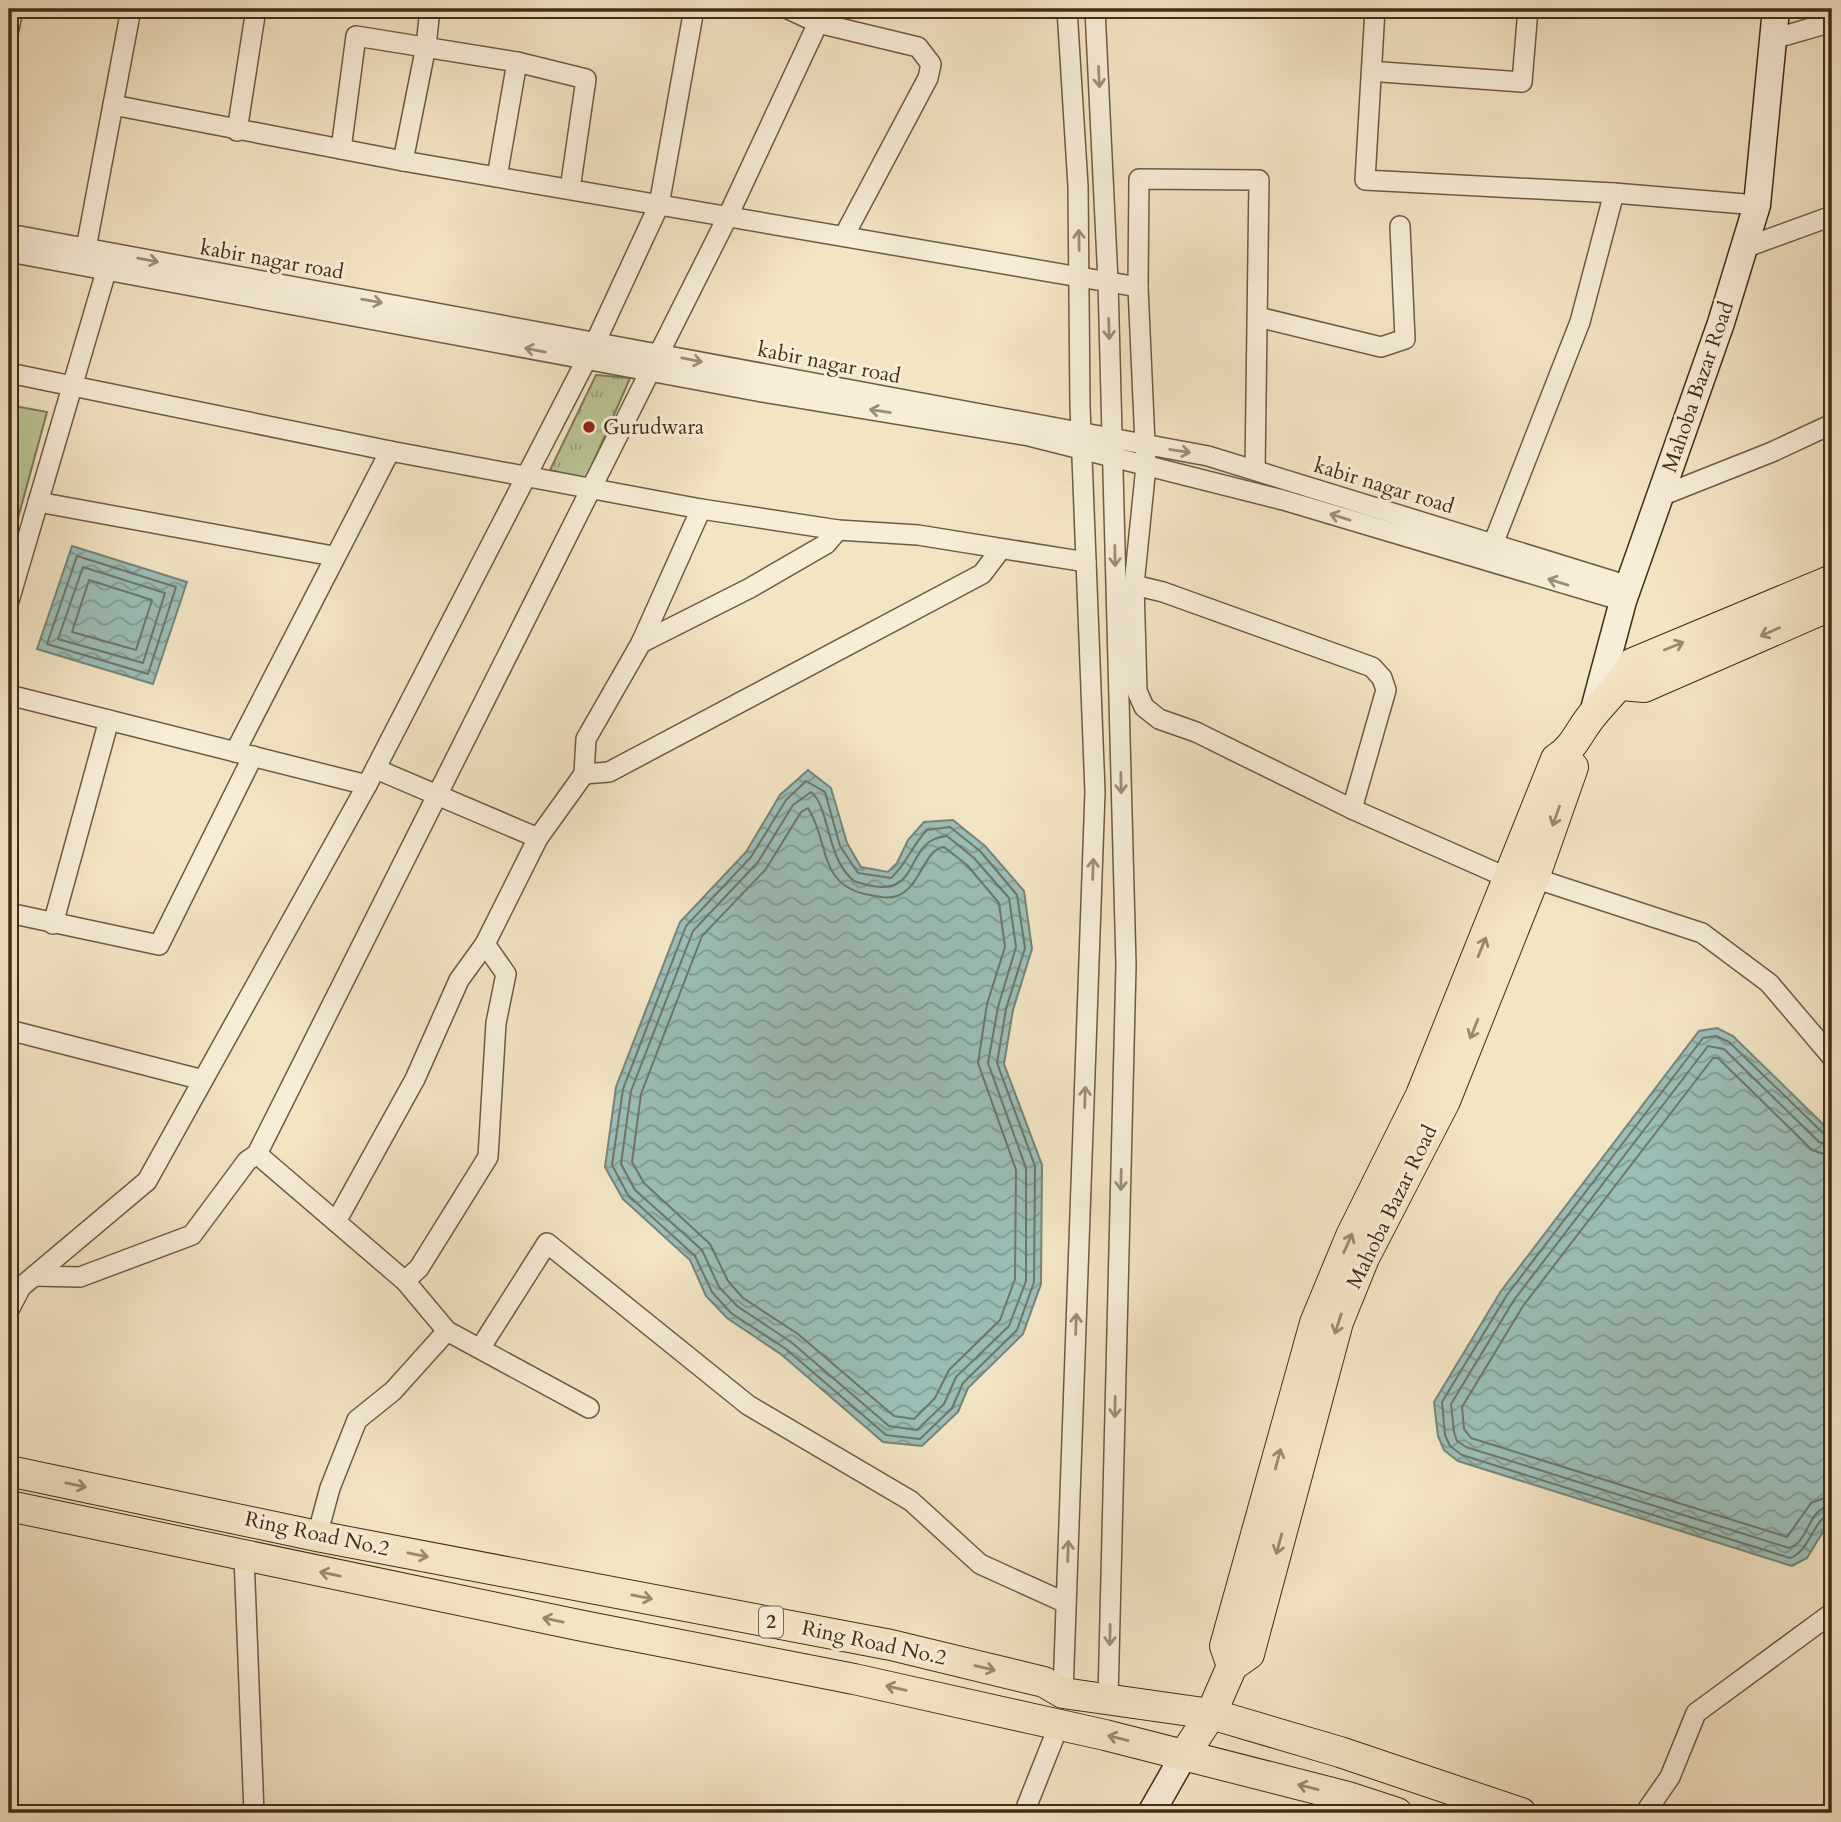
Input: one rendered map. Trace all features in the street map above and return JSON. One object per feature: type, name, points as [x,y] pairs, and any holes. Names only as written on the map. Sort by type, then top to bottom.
[{"type":"main road","points":[[1593,713],[1622,685],[1633,663],[1832,580]]},
{"type":"main road","points":[[1622,685],[1644,687],[1832,604]]},
{"type":"main road","name":"Mahoba Bazar Road","points":[[1184,1755],[1211,1714],[1232,1666],[1250,1654],[1338,1322],[1372,1217],[1445,1101],[1521,878],[1573,768],[1569,752],[1593,713]]},
{"type":"main road","name":"Ring Road No.2","points":[[9,1471],[317,1536],[891,1645],[1044,1682],[1063,1693],[1211,1714],[1340,1752],[1521,1813]]},
{"type":"main road","name":"Ring Road No.2","points":[[9,1506],[854,1679],[1184,1755],[1397,1813]]},
{"type":"street","points":[[9,29],[13,9]]},
{"type":"street","points":[[9,252],[85,257],[131,9]]},
{"type":"street","points":[[237,131],[256,9]]},
{"type":"street","points":[[404,161],[426,46],[430,9]]},
{"type":"street","points":[[9,1310],[22,1287],[147,1181],[372,777],[591,351],[659,205],[694,9]]},
{"type":"street","points":[[788,9],[818,23],[918,47],[931,64],[928,78],[844,236]]},
{"type":"street","points":[[1063,1693],[1095,792],[1082,441],[1078,186],[1066,9]]},
{"type":"street","points":[[1095,9],[1108,282],[1126,965],[1108,1699]]},
{"type":"street","points":[[1375,9],[1365,180],[1614,193],[1757,205]]},
{"type":"street","points":[[1382,72],[1522,82],[1528,9]]},
{"type":"street","name":"Mahoba Bazar Road","points":[[1593,713],[1626,594],[1745,248],[1757,205],[1776,9]]},
{"type":"street","points":[[1773,39],[1832,22]]},
{"type":"street","points":[[34,1276],[80,1277],[192,1236],[247,1161],[257,1154],[727,218],[818,23]]},
{"type":"street","points":[[341,149],[356,36],[426,46],[517,62],[586,79],[570,189]]},
{"type":"street","points":[[497,177],[517,62]]},
{"type":"street","points":[[113,105],[404,161],[1138,287]]},
{"type":"street","points":[[1255,470],[1259,180],[1139,179],[1138,287],[1146,466],[1134,585],[1137,691],[1144,707],[1160,719],[1196,732],[1352,809],[1521,878],[1702,933],[1769,983],[1832,1057]]},
{"type":"street","points":[[1493,544],[1580,322],[1614,193]]},
{"type":"street","points":[[1745,248],[1832,216]]},
{"type":"street","points":[[1258,317],[1381,347],[1405,339],[1400,226]]},
{"type":"street","name":"kabir nagar road","points":[[9,234],[109,262],[1113,448],[1145,446],[1208,456],[1493,544],[1626,594]]},
{"type":"street","points":[[9,601],[109,262]]},
{"type":"street","points":[[9,373],[390,451],[527,474],[701,509],[838,530],[918,535],[1086,562]]},
{"type":"street","points":[[1661,496],[1772,453],[1832,424]]},
{"type":"street","points":[[1113,448],[1146,466],[1283,500],[1626,594]]},
{"type":"street","points":[[9,913],[159,945],[333,556],[375,485],[390,451]]},
{"type":"street","points":[[38,502],[333,556]]},
{"type":"street","points":[[337,1220],[415,1079],[458,980],[485,944],[538,838],[584,774],[586,739],[641,643],[701,509]]},
{"type":"street","points":[[641,643],[750,588],[826,544],[838,530]]},
{"type":"street","points":[[584,774],[609,772],[982,574],[1001,549]]},
{"type":"street","points":[[1134,585],[1163,592],[1372,667],[1382,678],[1387,690],[1352,809]]},
{"type":"street","points":[[9,695],[244,754],[372,777],[437,794],[538,838]]},
{"type":"street","points":[[53,924],[109,720]]},
{"type":"street","points":[[405,1281],[419,1268],[488,1157],[496,1023],[506,974],[485,944]]},
{"type":"street","points":[[9,1030],[203,1080]]},
{"type":"street","points":[[257,1154],[405,1281],[447,1331],[481,1347],[589,1408]]},
{"type":"street","points":[[481,1347],[547,1243],[748,1405],[911,1501],[980,1564],[1066,1603]]},
{"type":"street","points":[[317,1536],[330,1488],[357,1420],[393,1391],[447,1331]]},
{"type":"street","points":[[244,1556],[254,1813]]},
{"type":"street","points":[[1645,1813],[1670,1777],[1696,1713],[1832,1613]]},
{"type":"street","points":[[1024,1813],[1059,1725]]},
{"type":"street","points":[[1151,1813],[1184,1755]]},
{"type":"green space","points":[[596,375],[630,378],[586,479],[550,470]]},
{"type":"green space","points":[[9,405],[47,412],[9,551]]},
{"type":"water","points":[[72,546],[187,582],[153,684],[37,649]]},
{"type":"water","points":[[808,770],[831,788],[847,843],[861,867],[888,872],[897,863],[908,840],[924,822],[953,820],[985,846],[1024,891],[1032,949],[1013,1010],[1004,1064],[1042,1165],[1041,1284],[1023,1334],[968,1388],[958,1412],[922,1446],[883,1442],[782,1355],[727,1318],[706,1296],[690,1260],[623,1199],[605,1167],[616,1087],[680,922],[746,852],[780,795]]},
{"type":"water","points":[[1717,1028],[1733,1036],[1832,1133],[1832,1517],[1807,1558],[1792,1566],[1458,1461],[1444,1450],[1438,1436],[1434,1402],[1501,1291],[1699,1031]]},
{"type":"place","name":"Gurudwara","points":[[589,427]]}]
